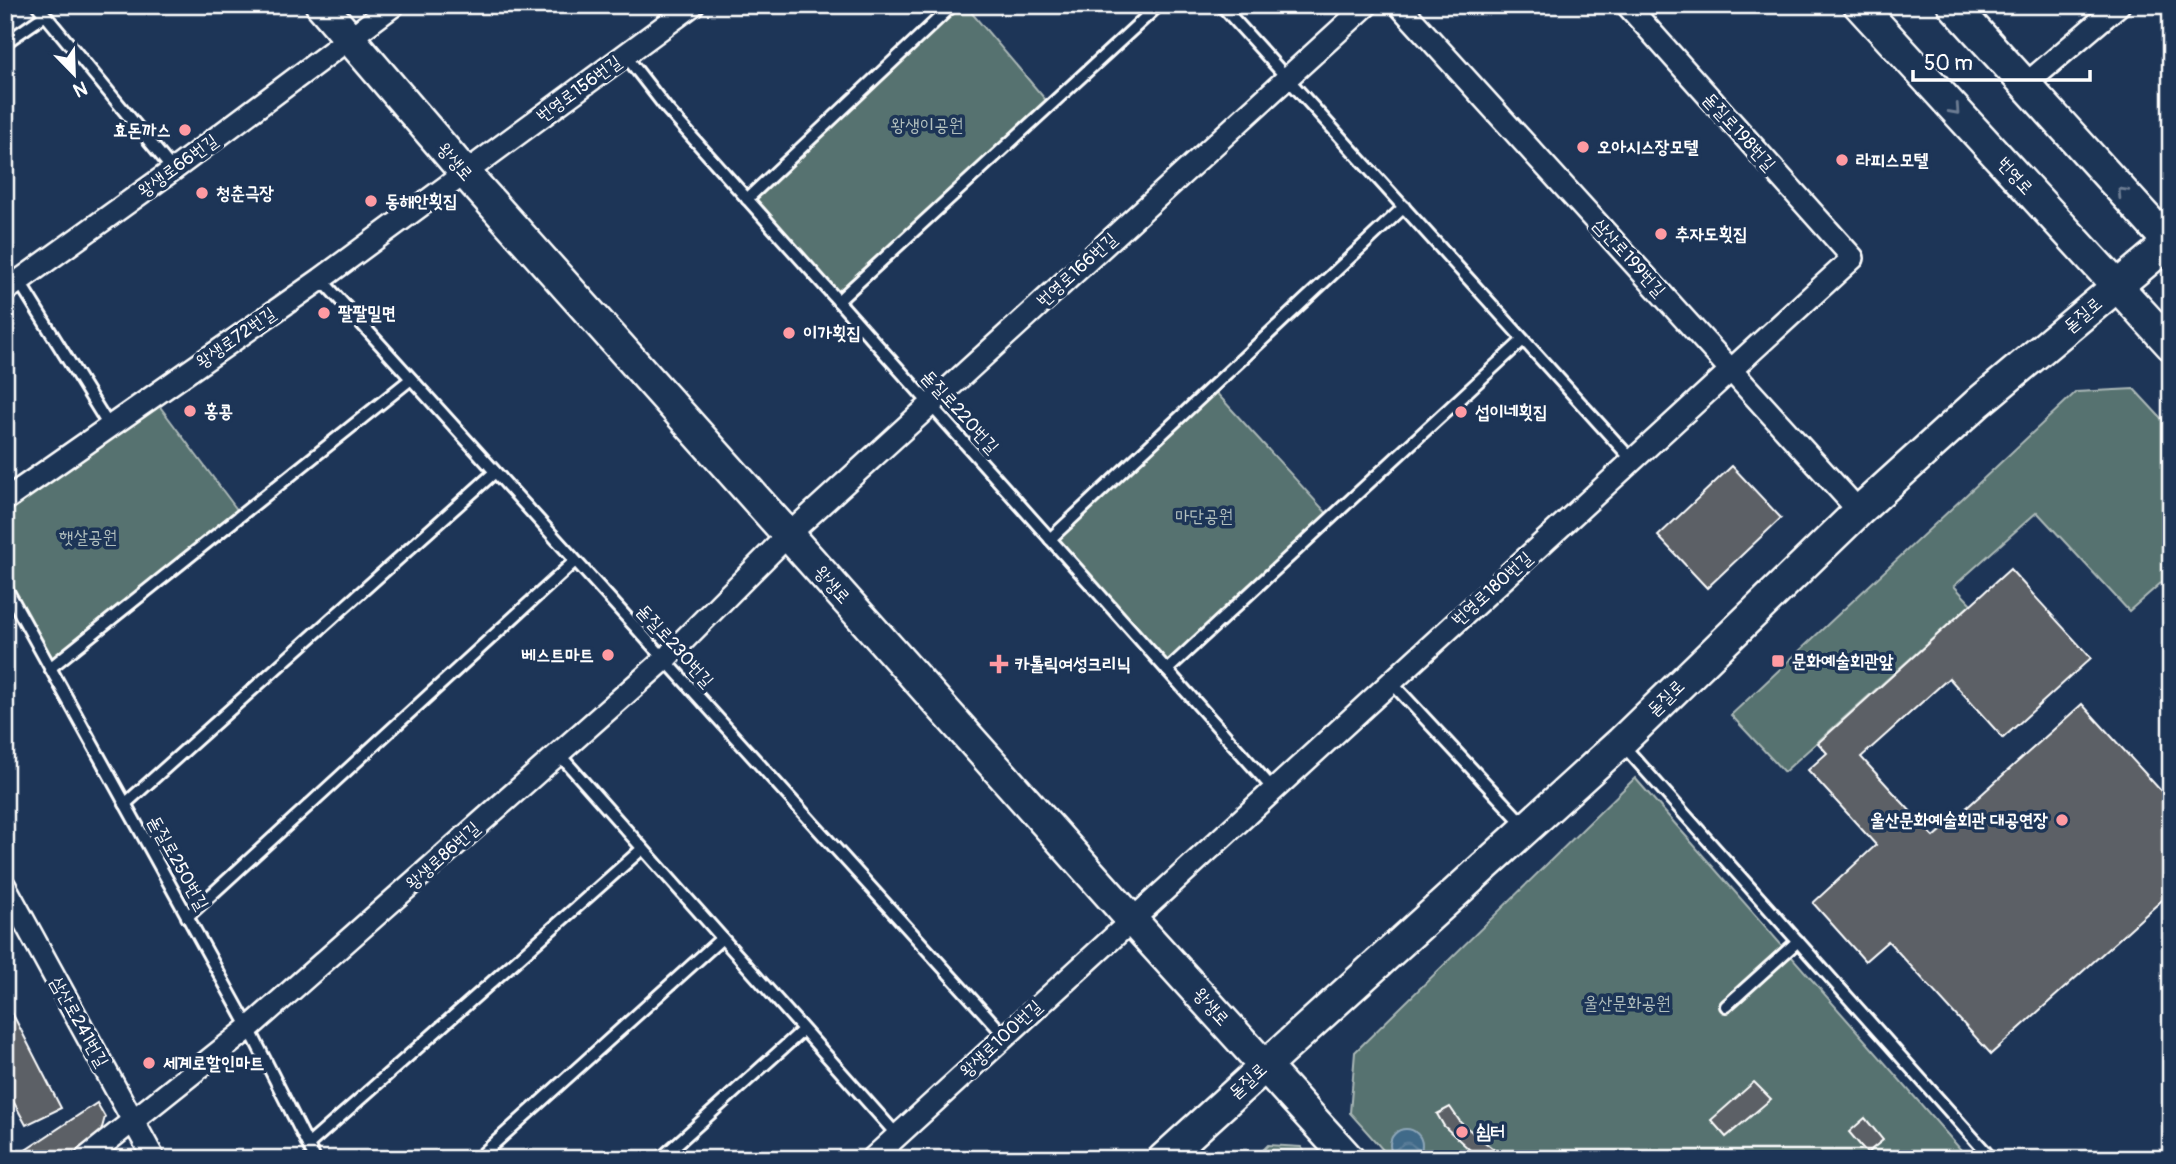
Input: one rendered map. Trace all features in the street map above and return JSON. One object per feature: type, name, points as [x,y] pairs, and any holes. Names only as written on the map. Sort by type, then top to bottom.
[{"type":"main road","name":"왕생로","points":[[321,5],[465,173],[787,536],[1349,1159]]},
{"type":"main road","name":"번영로","points":[[1860,5],[2171,345]]},
{"type":"main road","points":[[1953,5],[2170,242]]},
{"type":"main road","name":"돋질로","points":[[1163,1159],[1620,742],[1859,511],[1979,401],[2170,242]]},
{"type":"street","name":"왕생로66번길","points":[[12,286],[394,5]]},
{"type":"street","name":"번영로156번길","points":[[465,173],[693,5]]},
{"type":"street","name":"번영로166번길","points":[[787,536],[1367,5]]},
{"type":"street","name":"삼산로199번길","points":[[1399,5],[1859,511]]},
{"type":"street","name":"돋질로198번길","points":[[1626,5],[1853,258]]},
{"type":"street","points":[[2025,85],[2119,5]]},
{"type":"street","name":"왕생로72번길","points":[[5,500],[321,279],[465,173]]},
{"type":"street","name":"번영로180번길","points":[[1131,919],[1853,258]]},
{"type":"street","name":"왕생로86번길","points":[[85,1159],[249,1028],[664,660],[787,536]]},
{"type":"street","name":"삼산로241번길","points":[[5,886],[153,1159]]},
{"type":"street","name":"왕생로100번길","points":[[872,1159],[1131,919]]},
{"type":"lane","points":[[37,5],[173,170]]},
{"type":"lane","points":[[747,199],[953,5]]},
{"type":"lane","points":[[838,301],[1158,5]]},
{"type":"lane","points":[[1220,5],[1633,461]]},
{"type":"lane","points":[[5,43],[44,16]]},
{"type":"lane","name":"돋질로220번길","points":[[625,55],[667,109],[1273,789]]},
{"type":"lane","points":[[1050,539],[1404,207]]},
{"type":"lane","name":"돋질로230번길","points":[[321,279],[1005,1035]]},
{"type":"lane","points":[[12,286],[109,426]]},
{"type":"lane","points":[[1167,670],[1523,340]]},
{"type":"lane","points":[[50,668],[411,379]]},
{"type":"lane","points":[[125,804],[495,472]]},
{"type":"lane","points":[[187,916],[575,561]]},
{"type":"lane","name":"돋질로250번길","points":[[5,586],[249,1028],[315,1159]]},
{"type":"lane","points":[[1391,682],[1527,827]]},
{"type":"lane","points":[[1620,742],[1992,1159]]},
{"type":"lane","points":[[558,753],[897,1135]]},
{"type":"lane","points":[[308,1146],[642,849]]},
{"type":"lane","points":[[477,1159],[722,938]]},
{"type":"lane","points":[[1727,1006],[1798,941]]},
{"type":"lane","points":[[660,1159],[803,1030]]},
{"type":"green space","name":"왕생이공원","points":[[953,5],[965,5],[1050,105],[838,301],[747,199]]},
{"type":"green space","name":"마단공원","points":[[1212,388],[1331,518],[1167,670],[1050,539]]},
{"type":"green space","points":[[2134,389],[2171,429],[2171,574],[2129,611],[2037,512],[1954,586],[1971,604],[1784,772],[1731,715],[2076,392]]},
{"type":"green space","name":"햇살공원","points":[[152,396],[241,515],[50,668],[5,586],[5,500]]},
{"type":"green space","name":"울산문화공원","points":[[1635,778],[1969,1159],[1391,1159],[1350,1113],[1355,1052]]},
{"type":"green space","points":[[1268,1145],[1301,1147],[1310,1159],[1254,1159]]},
{"type":"water","points":[[1406,1129],[1417,1134],[1422,1145],[1417,1156],[1406,1161],[1395,1156],[1390,1145],[1395,1134]]},
{"type":"building","points":[[1732,466],[1781,518],[1707,588],[1658,536]]},
{"type":"building","name":"울산문화예술회관 대공연장","points":[[2010,569],[2091,658],[2003,738],[1949,678],[1861,757],[1934,837],[2082,704],[2171,802],[2171,892],[1991,1054],[1888,941],[1865,961],[1813,903],[1876,845],[1808,770],[1827,753],[1818,743]]},
{"type":"building","points":[[5,999],[61,1108],[26,1125],[5,1086]]},
{"type":"building","points":[[1754,1082],[1771,1099],[1726,1137],[1711,1120]]},
{"type":"building","points":[[97,1103],[105,1117],[100,1135],[71,1159],[12,1159]]},
{"type":"building","name":"쉼터","points":[[1450,1107],[1461,1123],[1492,1148],[1518,1159],[1482,1159],[1471,1151],[1444,1126],[1437,1114]]},
{"type":"building","points":[[1865,1118],[1883,1140],[1867,1153],[1849,1132]]},
{"type":"place","name":"효돈까스","points":[[185,130]]},
{"type":"place","name":"오아시스장모텔","points":[[1583,147]]},
{"type":"place","name":"라피스모텔","points":[[1842,160]]},
{"type":"place","name":"청춘극장","points":[[202,193]]},
{"type":"place","name":"동해안횟집","points":[[371,201]]},
{"type":"place","name":"추자도횟집","points":[[1661,234]]},
{"type":"place","name":"팔팔밀면","points":[[324,313]]},
{"type":"place","name":"이가횟집","points":[[789,333]]},
{"type":"place","name":"홍콩","points":[[190,411]]},
{"type":"place","name":"섭이네횟집","points":[[1461,412]]},
{"type":"place","name":"베스트마트","points":[[608,655]]},
{"type":"place","name":"문화예술회관앞","points":[[1778,661]]},
{"type":"place","name":"카톨릭여성크리닉","points":[[999,664]]},
{"type":"place","name":"울산문화예술회관 대공연장","points":[[2062,820]]},
{"type":"place","name":"세계로할인마트","points":[[149,1063]]},
{"type":"place","name":"쉼터","points":[[1462,1132]]}]
